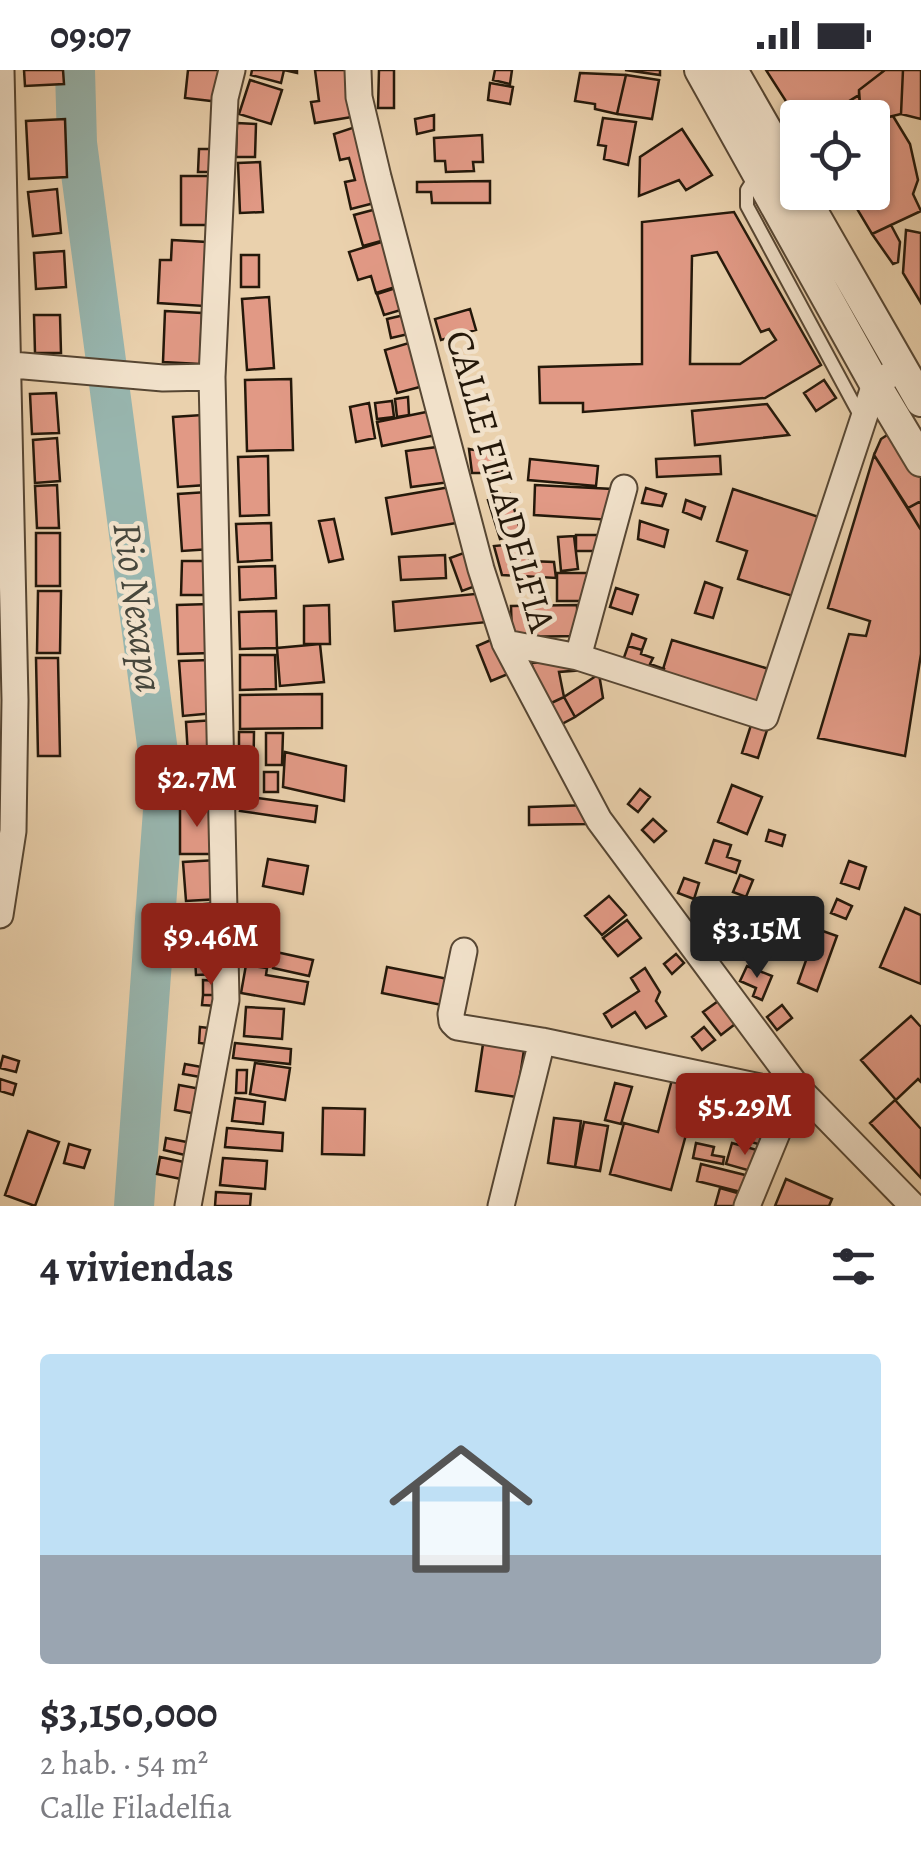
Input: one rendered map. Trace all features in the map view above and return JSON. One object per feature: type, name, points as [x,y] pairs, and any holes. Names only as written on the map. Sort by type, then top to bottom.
[{"type":"street","points":[[0,915],[13,831],[7,698],[1,70]]},
{"type":"street","points":[[188,1206],[226,1000],[212,377],[225,98],[232,70]]},
{"type":"street","name":"CALLE FILADELFIA","points":[[358,70],[359,97],[378,177],[481,569],[505,643],[599,820],[795,1091],[913,1206]]},
{"type":"street","points":[[700,70],[921,461]]},
{"type":"street","points":[[732,70],[780,154]]},
{"type":"street","points":[[812,210],[921,402]]},
{"type":"street","points":[[4,365],[162,378],[212,377]]},
{"type":"street","points":[[505,643],[578,657],[765,717],[875,384],[901,368]]},
{"type":"street","points":[[578,657],[624,488]]},
{"type":"street","points":[[464,951],[452,1022],[458,1027],[795,1091],[747,1206]]},
{"type":"street","points":[[502,1206],[542,1041]]},
{"type":"lane","points":[[758,173],[747,190],[747,206],[863,421]]},
{"type":"building","points":[[24,70],[63,70],[64,84],[25,86]]},
{"type":"building","points":[[188,70],[224,70],[220,102],[185,98]]},
{"type":"building","points":[[252,70],[284,70],[281,83],[251,75]]},
{"type":"building","points":[[315,70],[350,70],[358,116],[315,123],[311,102],[319,101]]},
{"type":"building","points":[[379,70],[394,70],[394,108],[378,108]]},
{"type":"building","points":[[495,70],[512,70],[510,84],[493,80]]},
{"type":"building","points":[[625,70],[660,70],[660,75]]},
{"type":"building","points":[[766,70],[885,70],[851,100],[785,100]]},
{"type":"building","points":[[885,70],[903,70],[901,114],[890,117],[890,100],[860,100],[859,90]]},
{"type":"building","points":[[903,70],[921,70],[921,119],[901,114]]},
{"type":"building","points":[[580,73],[626,75],[617,114],[595,109],[595,104],[575,101]]},
{"type":"building","points":[[626,75],[659,80],[652,119],[617,114]]},
{"type":"building","points":[[250,80],[282,90],[271,124],[239,114]]},
{"type":"building","points":[[490,83],[513,87],[510,104],[488,100]]},
{"type":"building","points":[[434,115],[434,130],[417,134],[415,119]]},
{"type":"building","points":[[890,117],[910,144],[918,180],[913,194],[921,211],[872,234],[858,210],[890,210]]},
{"type":"building","points":[[603,118],[636,122],[628,165],[604,159],[606,146],[598,145]]},
{"type":"building","points":[[65,119],[67,177],[29,179],[26,121]]},
{"type":"building","points":[[237,123],[256,124],[255,157],[236,157]]},
{"type":"building","points":[[364,124],[382,201],[351,209],[345,182],[355,180],[349,158],[340,160],[334,134]]},
{"type":"building","points":[[682,129],[712,175],[686,190],[679,180],[639,196],[640,157]]},
{"type":"building","points":[[482,135],[483,162],[473,162],[474,171],[446,172],[445,161],[435,161],[434,138]]},
{"type":"building","points":[[199,149],[214,149],[213,172],[198,172]]},
{"type":"building","points":[[260,162],[263,212],[240,213],[238,163]]},
{"type":"building","points":[[181,176],[211,176],[211,225],[181,225]]},
{"type":"building","points":[[490,181],[490,203],[432,203],[431,192],[417,192],[417,182]]},
{"type":"building","points":[[57,189],[61,233],[33,236],[28,192]]},
{"type":"building","points":[[384,207],[392,238],[363,246],[354,215]]},
{"type":"building","points":[[734,212],[821,365],[765,398],[583,412],[583,403],[540,403],[539,367],[642,364],[642,222]],"holes":[[[717,252],[761,332],[769,329],[776,340],[740,364],[690,364],[692,256]]]},
{"type":"building","points":[[891,225],[900,242],[898,262],[893,264],[872,234]]},
{"type":"building","points":[[906,230],[921,233],[921,303],[903,273]]},
{"type":"building","points":[[391,239],[405,284],[376,293],[371,276],[358,280],[349,252]]},
{"type":"building","points":[[172,240],[207,242],[204,306],[158,303],[160,260],[171,260]]},
{"type":"building","points":[[64,251],[66,287],[36,289],[34,253]]},
{"type":"building","points":[[241,255],[259,255],[259,287],[241,287]]},
{"type":"building","points":[[405,285],[411,307],[384,315],[377,294]]},
{"type":"building","points":[[269,297],[274,368],[247,370],[242,299]]},
{"type":"building","points":[[470,309],[476,330],[441,340],[435,319]]},
{"type":"building","points":[[165,311],[202,313],[200,364],[163,362]]},
{"type":"building","points":[[413,313],[417,332],[391,338],[387,319]]},
{"type":"building","points":[[34,315],[60,315],[61,353],[35,353]]},
{"type":"building","points":[[419,340],[431,384],[397,393],[385,350]]},
{"type":"building","points":[[291,379],[293,450],[247,451],[245,380]]},
{"type":"building","points":[[824,380],[836,398],[816,411],[804,393]]},
{"type":"building","points":[[56,393],[59,433],[32,434],[30,394]]},
{"type":"building","points":[[408,397],[409,415],[397,417],[395,399]]},
{"type":"building","points":[[392,401],[394,417],[377,419],[375,403]]},
{"type":"building","points":[[369,403],[375,438],[356,442],[350,407]]},
{"type":"building","points":[[767,404],[789,435],[695,445],[692,411]]},
{"type":"building","points":[[436,410],[441,434],[382,446],[377,422]]},
{"type":"building","points":[[202,415],[206,485],[178,487],[173,417]]},
{"type":"building","points":[[898,428],[921,466],[921,501],[908,508],[874,455],[881,439]]},
{"type":"building","points":[[57,438],[60,481],[35,483],[33,440]]},
{"type":"building","points":[[445,446],[450,482],[411,487],[406,451]]},
{"type":"building","points":[[469,449],[502,455],[502,473],[472,473]]},
{"type":"building","points":[[874,455],[921,530],[921,654],[905,756],[818,738],[849,634],[866,636],[870,621],[828,608]]},
{"type":"building","points":[[268,456],[269,515],[240,516],[238,457]]},
{"type":"building","points":[[720,456],[721,474],[657,477],[656,459]]},
{"type":"building","points":[[530,459],[598,466],[596,486],[528,480]]},
{"type":"building","points":[[57,485],[59,528],[37,528],[35,486]]},
{"type":"building","points":[[535,485],[613,489],[612,520],[534,515]]},
{"type":"building","points":[[456,486],[462,522],[392,534],[386,498]]},
{"type":"building","points":[[646,488],[666,494],[662,506],[642,503]]},
{"type":"building","points":[[733,489],[825,519],[799,598],[738,579],[747,551],[717,541]]},
{"type":"building","points":[[207,492],[211,549],[182,551],[178,494]]},
{"type":"building","points":[[510,494],[521,533],[500,539],[488,500]]},
{"type":"building","points":[[686,500],[705,507],[701,519],[683,512]]},
{"type":"building","points":[[921,501],[921,530],[908,508]]},
{"type":"building","points":[[334,519],[343,559],[329,562],[319,521]]},
{"type":"building","points":[[640,521],[668,530],[664,547],[638,539]]},
{"type":"building","points":[[271,523],[272,560],[238,562],[236,524]]},
{"type":"building","points":[[36,533],[60,533],[60,586],[36,586]]},
{"type":"building","points":[[576,535],[605,535],[605,551],[576,551]]},
{"type":"building","points":[[574,536],[578,569],[561,571],[558,537]]},
{"type":"building","points":[[527,543],[529,561],[554,562],[556,578],[502,575],[494,546]]},
{"type":"building","points":[[469,551],[481,584],[462,591],[450,558]]},
{"type":"building","points":[[445,555],[446,578],[401,580],[399,557]]},
{"type":"building","points":[[182,561],[211,561],[211,595],[181,595]]},
{"type":"building","points":[[275,566],[276,598],[240,600],[239,567]]},
{"type":"building","points":[[557,573],[592,573],[592,601],[557,601]]},
{"type":"building","points":[[705,582],[722,588],[713,618],[695,613]]},
{"type":"building","points":[[616,588],[638,595],[632,614],[610,607]]},
{"type":"building","points":[[38,591],[61,591],[60,653],[37,653]]},
{"type":"building","points":[[485,593],[488,622],[395,631],[393,602]]},
{"type":"building","points":[[210,604],[211,653],[178,654],[177,605]]},
{"type":"building","points":[[329,605],[330,644],[304,644],[304,606]]},
{"type":"building","points":[[577,605],[578,636],[512,637],[511,606]]},
{"type":"building","points":[[276,611],[277,648],[240,649],[239,612]]},
{"type":"building","points":[[632,634],[646,639],[642,650],[628,646]]},
{"type":"building","points":[[500,636],[515,671],[491,681],[477,646]]},
{"type":"building","points":[[672,640],[769,669],[757,707],[660,679]]},
{"type":"building","points":[[320,644],[324,682],[280,686],[277,648]]},
{"type":"building","points":[[628,646],[642,650],[641,654],[653,658],[650,664],[664,669],[660,679],[621,666]]},
{"type":"building","points":[[240,655],[275,655],[276,689],[240,690]]},
{"type":"building","points":[[36,658],[58,658],[60,756],[38,756]]},
{"type":"building","points":[[210,660],[214,713],[183,716],[179,661]]},
{"type":"building","points":[[584,660],[584,670],[559,672],[564,697],[547,705],[531,663]]},
{"type":"building","points":[[599,674],[603,698],[575,717],[564,697]]},
{"type":"building","points":[[322,694],[322,728],[240,729],[240,695]]},
{"type":"building","points":[[564,697],[575,717],[558,726],[547,705]]},
{"type":"building","points":[[215,720],[218,772],[189,773],[186,722]]},
{"type":"building","points":[[751,725],[767,730],[758,758],[742,753]]},
{"type":"building","points":[[239,732],[254,732],[253,791],[239,791]]},
{"type":"building","points":[[266,733],[283,733],[282,765],[266,765]]},
{"type":"building","points":[[285,752],[346,766],[344,801],[283,787]]},
{"type":"building","points":[[264,772],[278,772],[278,792],[264,792]]},
{"type":"building","points":[[732,785],[762,797],[747,834],[718,822]]},
{"type":"building","points":[[640,789],[650,797],[638,812],[628,804]]},
{"type":"building","points":[[243,796],[317,806],[315,822],[240,811]]},
{"type":"building","points":[[589,805],[589,824],[529,825],[529,807]]},
{"type":"building","points":[[180,807],[214,807],[214,854],[180,854]]},
{"type":"building","points":[[653,819],[666,831],[654,842],[642,830]]},
{"type":"building","points":[[769,830],[785,835],[782,846],[766,841]]},
{"type":"building","points":[[714,840],[731,845],[727,857],[740,861],[736,873],[706,863]]},
{"type":"building","points":[[268,859],[308,866],[303,894],[263,886]]},
{"type":"building","points":[[217,860],[220,899],[186,901],[183,862]]},
{"type":"building","points":[[849,861],[866,867],[859,889],[841,883]]},
{"type":"building","points":[[740,875],[753,880],[746,897],[733,892]]},
{"type":"building","points":[[684,878],[699,883],[694,899],[678,893]]},
{"type":"building","points":[[609,896],[626,915],[602,935],[585,916]]},
{"type":"building","points":[[837,899],[852,906],[846,919],[831,913]]},
{"type":"building","points":[[216,903],[217,929],[185,932],[183,906]]},
{"type":"building","points":[[905,908],[921,915],[921,984],[880,967]]},
{"type":"building","points":[[627,920],[641,938],[618,956],[603,938]]},
{"type":"building","points":[[817,929],[837,936],[817,991],[798,983]]},
{"type":"building","points":[[194,938],[216,938],[218,974],[196,975]]},
{"type":"building","points":[[276,952],[313,960],[309,976],[273,968]]},
{"type":"building","points":[[676,954],[684,963],[672,974],[664,964]]},
{"type":"building","points":[[246,965],[267,968],[266,975],[308,982],[304,1004],[241,993]]},
{"type":"building","points":[[747,966],[772,976],[762,1000],[753,996],[756,988],[740,981]]},
{"type":"building","points":[[387,967],[453,980],[447,1006],[382,993]]},
{"type":"building","points":[[645,968],[660,992],[656,1001],[666,1016],[646,1028],[635,1012],[612,1027],[604,1014],[639,991],[631,978]]},
{"type":"building","points":[[203,980],[219,981],[218,995],[203,995]]},
{"type":"building","points":[[203,995],[218,995],[218,1006],[202,1005]]},
{"type":"building","points":[[721,999],[739,1021],[721,1035],[703,1012]]},
{"type":"building","points":[[782,1005],[792,1018],[777,1030],[767,1017]]},
{"type":"building","points":[[246,1007],[284,1009],[282,1039],[244,1036]]},
{"type":"building","points":[[911,1016],[921,1027],[921,1082],[918,1079],[896,1100],[861,1060]]},
{"type":"building","points":[[200,1027],[219,1029],[217,1045],[199,1043]]},
{"type":"building","points":[[704,1027],[715,1040],[702,1050],[692,1037]]},
{"type":"building","points":[[235,1043],[291,1049],[290,1064],[233,1058]]},
{"type":"building","points":[[483,1044],[524,1050],[517,1097],[476,1091]]},
{"type":"building","points":[[3,1056],[19,1061],[16,1072],[0,1068]]},
{"type":"building","points":[[255,1063],[290,1068],[285,1100],[250,1094]]},
{"type":"building","points":[[185,1064],[207,1068],[206,1078],[183,1074]]},
{"type":"building","points":[[237,1070],[247,1070],[246,1093],[236,1093]]},
{"type":"building","points":[[673,1076],[700,1083],[671,1190],[610,1174],[624,1123],[658,1132]]},
{"type":"building","points":[[0,1079],[16,1084],[13,1095],[0,1091]]},
{"type":"building","points":[[615,1083],[632,1087],[621,1124],[605,1120]]},
{"type":"building","points":[[179,1085],[206,1090],[202,1115],[175,1110]]},
{"type":"building","points":[[764,1096],[783,1101],[777,1123],[758,1118]]},
{"type":"building","points":[[235,1098],[265,1102],[263,1124],[232,1121]]},
{"type":"building","points":[[895,1100],[921,1129],[921,1178],[870,1123]]},
{"type":"building","points":[[323,1108],[365,1109],[364,1155],[322,1154]]},
{"type":"building","points":[[737,1117],[771,1127],[765,1146],[731,1136]]},
{"type":"building","points":[[554,1118],[581,1121],[575,1167],[548,1163]]},
{"type":"building","points":[[584,1122],[608,1126],[600,1171],[575,1167]]},
{"type":"building","points":[[227,1128],[283,1133],[282,1151],[225,1147]]},
{"type":"building","points":[[28,1131],[59,1142],[35,1206],[5,1195]]},
{"type":"building","points":[[166,1138],[192,1143],[189,1156],[164,1150]]},
{"type":"building","points":[[696,1143],[714,1147],[712,1155],[724,1157],[723,1164],[693,1158]]},
{"type":"building","points":[[732,1143],[764,1152],[758,1173],[726,1164]]},
{"type":"building","points":[[69,1144],[90,1150],[84,1168],[64,1163]]},
{"type":"building","points":[[160,1157],[184,1162],[181,1179],[157,1174]]},
{"type":"building","points":[[223,1158],[267,1161],[265,1189],[220,1185]]},
{"type":"building","points":[[701,1164],[753,1177],[749,1194],[697,1181]]},
{"type":"building","points":[[786,1179],[832,1199],[829,1206],[775,1206]]},
{"type":"building","points":[[720,1188],[748,1196],[745,1206],[715,1206]]},
{"type":"building","points":[[216,1192],[251,1194],[250,1206],[215,1206]]},
{"type":"waterway","name":"Rio Nexapa","points":[[75,70],[77,143],[164,797],[134,1206]]}]
